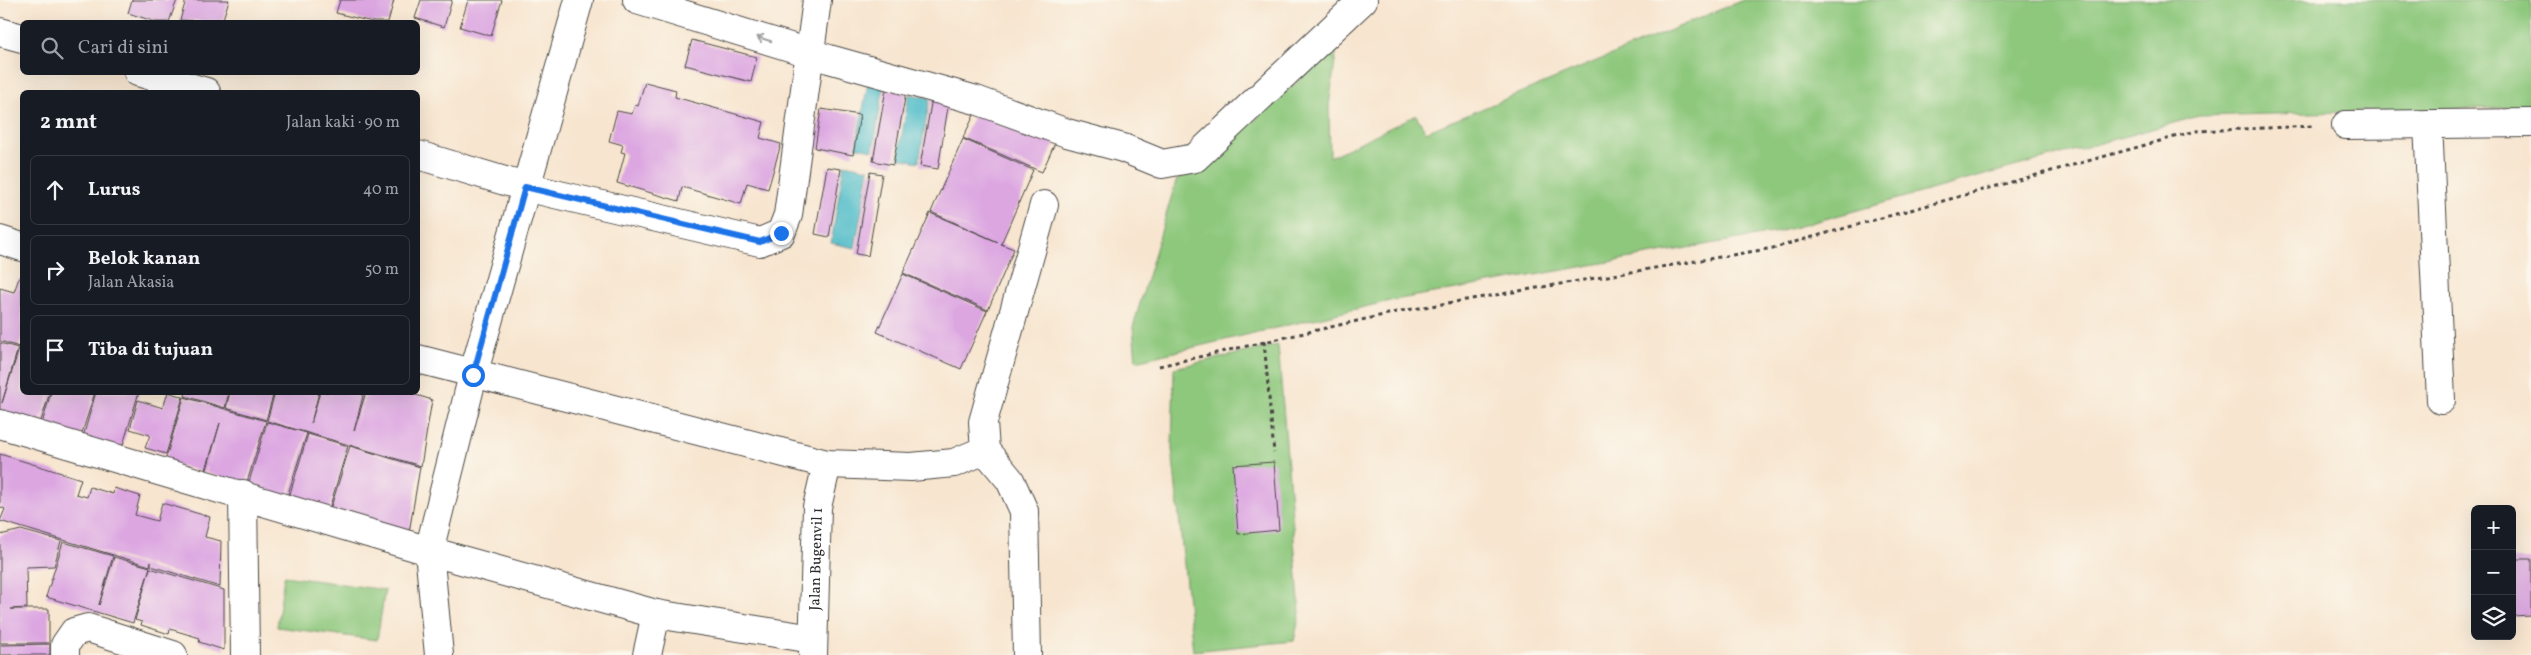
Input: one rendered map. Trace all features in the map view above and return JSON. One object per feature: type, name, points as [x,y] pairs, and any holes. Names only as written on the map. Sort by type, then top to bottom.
[{"type":"street","points":[[439,655],[429,551],[473,375],[579,0]]},
{"type":"street","points":[[636,0],[810,54],[976,100],[1067,133],[1124,148],[1162,164],[1195,158],[1363,0]]},
{"type":"street","points":[[420,156],[525,187],[760,242],[781,233],[788,215],[817,0]]},
{"type":"street","points":[[0,32],[20,37]]},
{"type":"street","points":[[148,75],[199,90]]},
{"type":"street","points":[[2346,125],[2531,123]]},
{"type":"street","points":[[2428,124],[2441,400]]},
{"type":"street","points":[[1027,655],[1024,511],[1010,480],[985,450],[983,422],[1044,205]]},
{"type":"street","points":[[0,240],[20,246]]},
{"type":"street","points":[[420,360],[473,375],[828,464],[911,467],[954,463],[985,450]]},
{"type":"street","points":[[0,424],[243,494],[429,551],[656,614],[813,647]]},
{"type":"street","name":"Jalan Bugenvil 1","points":[[813,647],[817,507],[828,464]]},
{"type":"street","points":[[243,494],[245,655]]},
{"type":"street","points":[[647,655],[656,614]]},
{"type":"street","points":[[65,655],[65,645],[74,632],[88,628],[173,655]]},
{"type":"path","points":[[1158,366],[1401,310],[1773,248],[2196,131],[2346,125]]},
{"type":"path","points":[[1264,341],[1274,453]]},
{"type":"green space","points":[[1743,0],[2531,0],[2531,107],[2199,116],[1778,232],[1394,300],[1136,361],[1133,327],[1176,181],[1235,138],[1337,46],[1329,106],[1330,157],[1416,115],[1426,132]]},
{"type":"green space","points":[[1278,345],[1300,613],[1294,641],[1193,651],[1172,449],[1174,368]]},
{"type":"green space","points":[[284,576],[385,590],[377,640],[277,627]]},
{"type":"water","points":[[868,83],[884,86],[873,150],[856,147]]},
{"type":"water","points":[[909,94],[930,98],[919,162],[898,158]]},
{"type":"water","points":[[844,164],[869,169],[855,248],[831,243]]},
{"type":"building","points":[[132,0],[177,0],[170,20],[150,20],[128,13]]},
{"type":"building","points":[[186,0],[229,0],[223,20],[180,20]]},
{"type":"building","points":[[340,0],[394,0],[389,20],[364,20],[336,13]]},
{"type":"building","points":[[421,0],[452,0],[444,27],[415,18]]},
{"type":"building","points":[[468,0],[502,0],[491,36],[460,27]]},
{"type":"building","points":[[692,40],[757,57],[751,82],[685,65]]},
{"type":"building","points":[[645,82],[676,90],[675,97],[764,122],[760,138],[781,144],[768,189],[747,183],[741,204],[682,187],[679,201],[617,183],[625,153],[621,152],[623,145],[609,141],[617,111],[632,114],[635,105],[638,106]]},
{"type":"building","points":[[886,89],[906,92],[893,165],[873,161]]},
{"type":"building","points":[[932,98],[949,101],[938,169],[920,166]]},
{"type":"building","points":[[821,109],[860,115],[853,155],[815,148]]},
{"type":"building","points":[[977,109],[1055,143],[1042,172],[963,138]]},
{"type":"building","points":[[963,139],[1033,170],[1001,244],[1014,249],[988,310],[903,273],[930,213],[998,242],[931,212]]},
{"type":"building","points":[[827,167],[841,169],[829,237],[815,234]]},
{"type":"building","points":[[870,172],[882,174],[868,256],[856,254]]},
{"type":"building","points":[[903,274],[987,311],[961,369],[877,332]]},
{"type":"building","points":[[20,278],[19,347],[0,341],[0,288],[14,292]]},
{"type":"building","points":[[0,343],[18,348],[2,403],[19,349],[20,395],[49,395],[40,424],[0,412]]},
{"type":"building","points":[[50,395],[94,395],[81,436],[42,424]]},
{"type":"building","points":[[95,395],[138,395],[122,448],[83,437]]},
{"type":"building","points":[[167,395],[183,397],[166,454],[145,448],[150,435],[130,429],[138,400],[163,408]]},
{"type":"building","points":[[185,395],[228,395],[225,408]]},
{"type":"building","points":[[229,395],[273,395],[266,420],[226,408]]},
{"type":"building","points":[[274,395],[318,395],[311,423],[319,395],[363,395],[354,431],[365,395],[416,395],[432,400],[421,466],[267,421]]},
{"type":"building","points":[[184,397],[266,421],[246,485],[206,473],[220,423],[205,473],[165,461]]},
{"type":"building","points":[[267,422],[307,433],[287,497],[248,485]]},
{"type":"building","points":[[308,434],[348,446],[329,509],[289,497]]},
{"type":"building","points":[[350,446],[420,467],[409,533],[330,510]]},
{"type":"building","points":[[0,454],[81,479],[76,494],[87,497],[90,487],[113,494],[114,488],[140,496],[135,515],[157,521],[162,503],[210,517],[205,537],[221,541],[220,587],[151,566],[151,562],[150,566],[0,521],[5,509],[0,507]]},
{"type":"building","points":[[1274,462],[1279,530],[1238,534],[1233,465]]},
{"type":"building","points":[[21,530],[61,541],[54,566],[26,567],[27,608],[11,609],[49,609],[49,643],[0,643],[0,535]]},
{"type":"building","points":[[63,542],[113,556],[99,605],[114,557],[150,567],[133,623],[46,597]]},
{"type":"building","points":[[2516,559],[2531,559],[2531,615],[2516,616]]},
{"type":"building","points":[[150,568],[224,590],[224,650],[199,642],[200,638],[170,629],[169,634],[141,625],[142,622],[135,620]]},
{"type":"building","points":[[50,644],[50,655],[0,655],[0,645]]},
{"type":"route","points":[[473,375],[525,187],[760,242],[781,233]]}]
